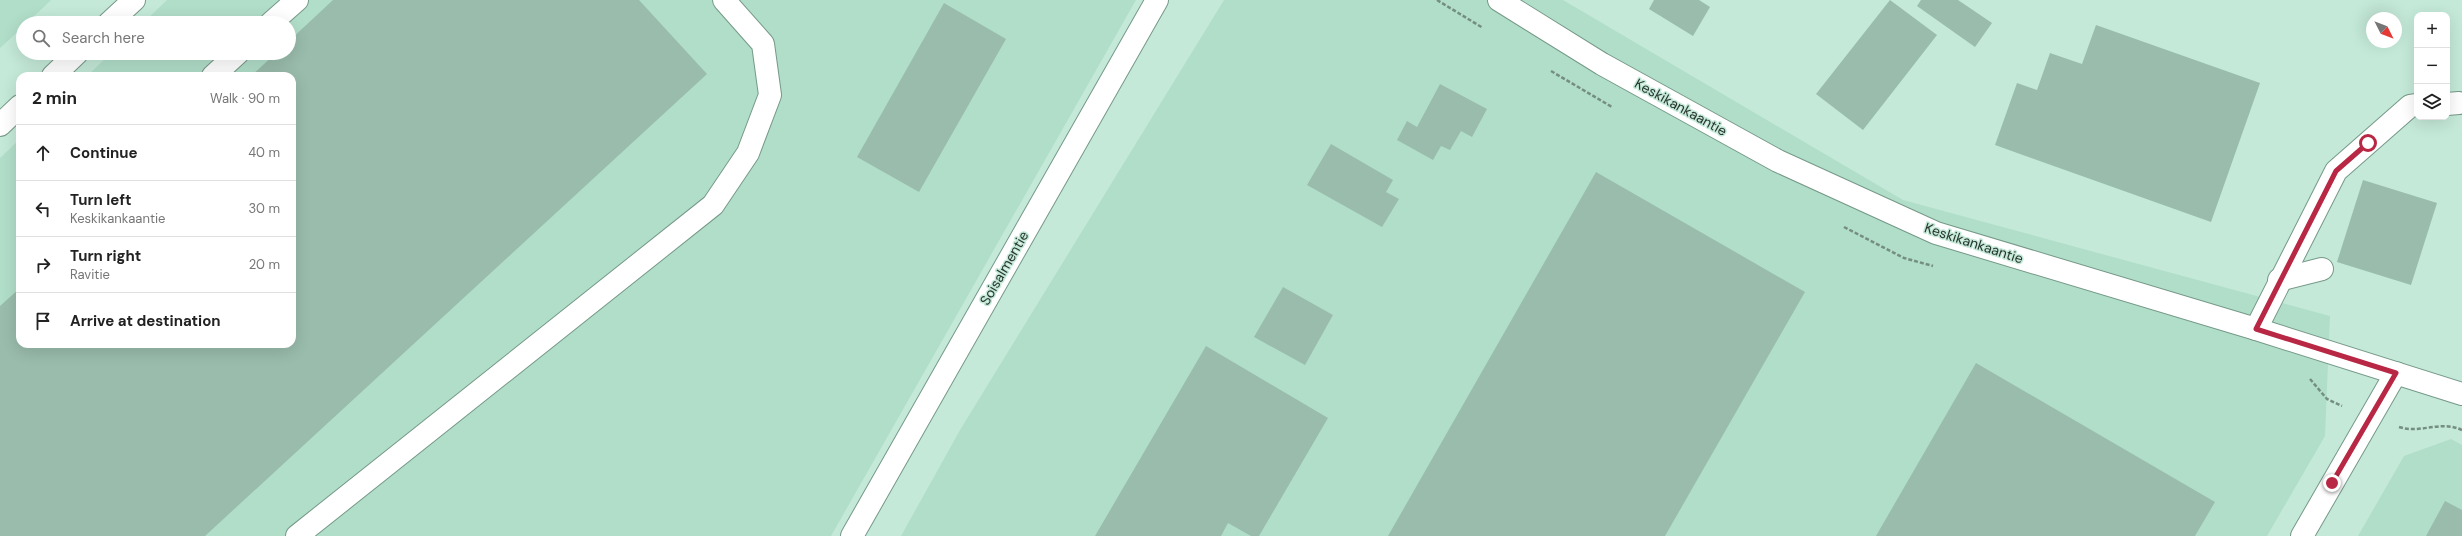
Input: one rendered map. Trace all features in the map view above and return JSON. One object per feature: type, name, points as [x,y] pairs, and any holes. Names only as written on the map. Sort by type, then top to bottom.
[{"type":"street","points":[[117,16],[134,0]]},
{"type":"street","points":[[279,16],[297,0]]},
{"type":"street","points":[[297,536],[713,205],[748,153],[770,95],[763,44],[724,0]]},
{"type":"street","name":"Soisalmentie","points":[[852,536],[1157,0]]},
{"type":"street","name":"Keskikankaantie","points":[[1499,0],[1602,64],[1778,161],[1936,233],[2256,329],[2462,394]]},
{"type":"street","points":[[217,72],[230,60]]},
{"type":"street","points":[[2256,329],[2279,280],[2336,171],[2410,106],[2414,105]]},
{"type":"street","points":[[0,125],[16,110]]},
{"type":"street","points":[[2279,280],[2322,269]]},
{"type":"street","points":[[2302,536],[2396,373]]},
{"type":"shaded area","points":[[0,0],[51,0],[34,16],[16,16],[16,33],[0,48]]},
{"type":"shaded area","points":[[167,0],[1136,0],[831,536],[0,536],[0,158],[16,143],[16,348],[296,348],[296,72],[91,72],[104,60],[296,60],[296,16],[150,16]]},
{"type":"shaded area","points":[[1224,0],[1563,0],[1903,200],[2330,316],[2325,436],[2267,536],[901,536],[960,430]]},
{"type":"shaded area","points":[[2451,439],[2462,445],[2462,536],[2358,536],[2404,456]]},
{"type":"building","points":[[333,0],[639,0],[707,74],[205,536],[0,536],[0,306],[16,292],[16,348],[296,348],[296,72],[255,72],[268,60],[296,60],[296,34]]},
{"type":"building","points":[[1654,0],[1699,0],[1710,7],[1693,36],[1649,9]]},
{"type":"building","points":[[1890,0],[1937,35],[1863,130],[1816,94]]},
{"type":"building","points":[[1921,0],[1958,0],[1992,23],[1975,47],[1917,6]]},
{"type":"building","points":[[944,3],[1006,39],[919,192],[857,157]]},
{"type":"building","points":[[2096,25],[2260,83],[2211,222],[1995,145],[2017,83],[2037,90],[2050,53],[2082,64]]},
{"type":"building","points":[[1440,84],[1487,109],[1472,137],[1461,131],[1450,150],[1441,146],[1433,160],[1397,140],[1407,121],[1417,127]]},
{"type":"building","points":[[1331,144],[1393,180],[1386,192],[1399,199],[1382,227],[1307,185]]},
{"type":"building","points":[[1596,172],[1805,292],[1665,536],[1388,536]]},
{"type":"building","points":[[2363,180],[2437,203],[2411,285],[2337,262]]},
{"type":"building","points":[[1283,287],[1333,315],[1305,365],[1254,337]]},
{"type":"building","points":[[1206,346],[1328,418],[1259,536],[1251,536],[1228,523],[1221,536],[1095,536]]},
{"type":"building","points":[[1976,363],[2215,502],[2195,536],[1876,536]]},
{"type":"building","points":[[2445,501],[2462,510],[2462,536],[2426,536]]},
{"type":"route","points":[[2332,483],[2396,373],[2256,329],[2279,280],[2336,171],[2368,143]]}]
